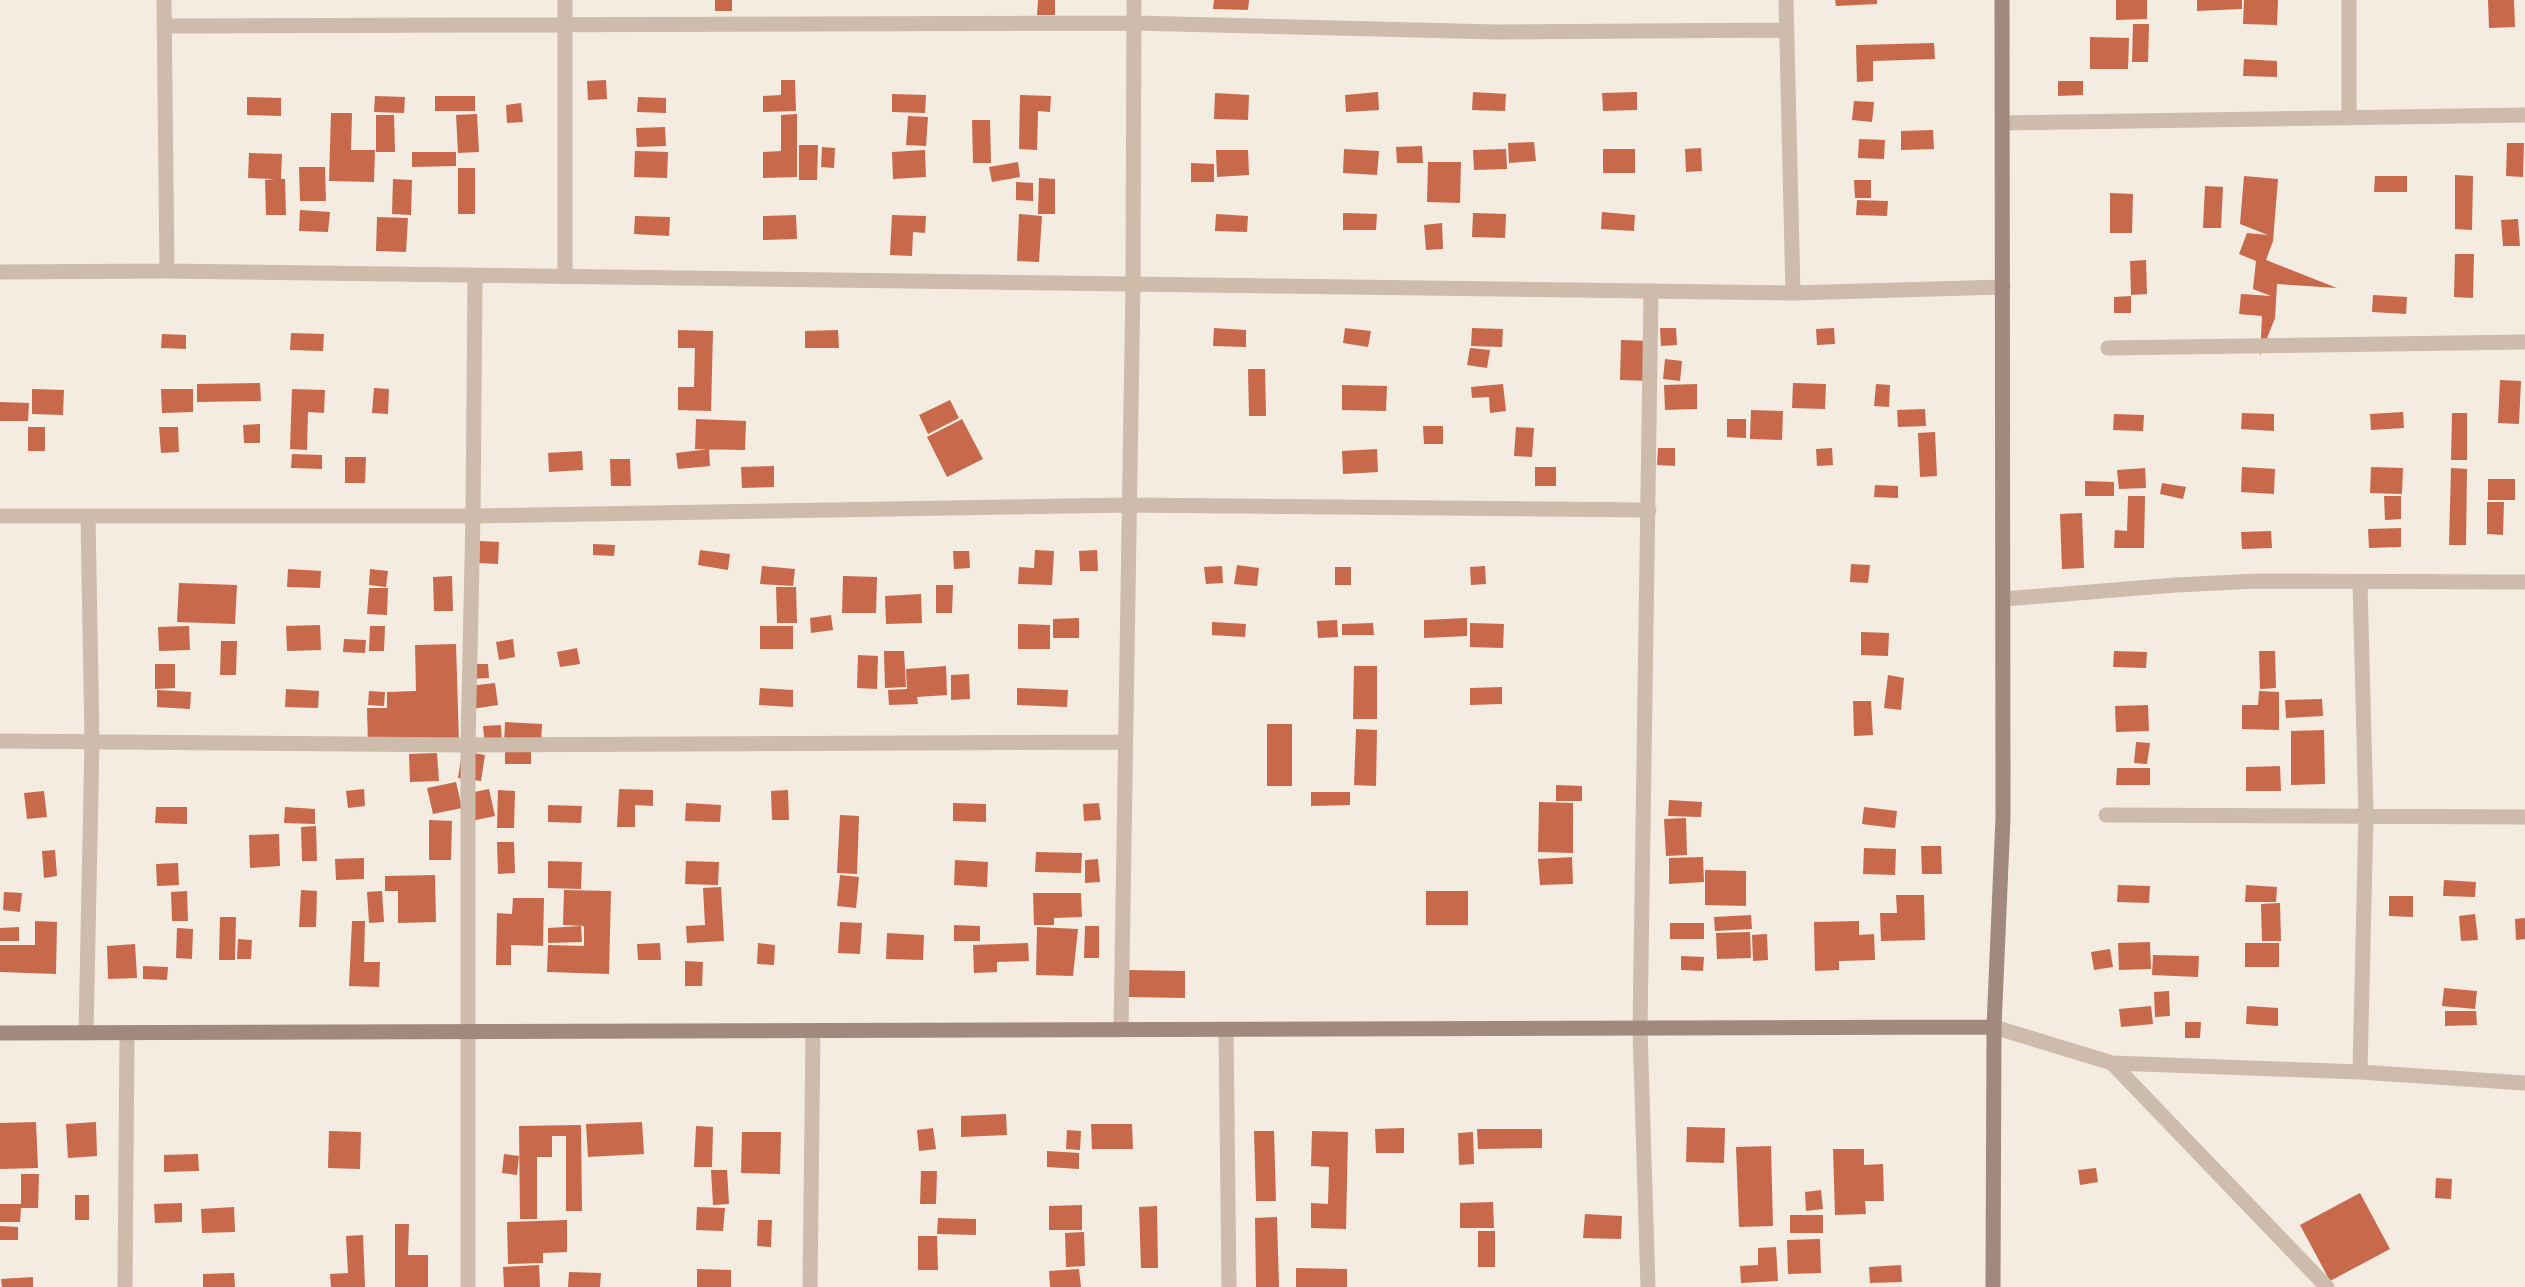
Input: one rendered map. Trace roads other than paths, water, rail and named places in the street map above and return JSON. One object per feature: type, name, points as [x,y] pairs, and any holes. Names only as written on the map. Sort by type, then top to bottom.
[{"type":"street","points":[[164,0],[166,271]]},
{"type":"street","points":[[565,0],[565,277]]},
{"type":"street","points":[[1120,1029],[1133,284],[1134,0]]},
{"type":"street","points":[[1786,0],[1793,293]]},
{"type":"street","points":[[1993,1287],[1994,1027],[2003,818],[2002,0]]},
{"type":"street","points":[[2349,0],[2349,118]]},
{"type":"street","points":[[164,26],[1134,23],[1497,32],[1787,30]]},
{"type":"street","points":[[2003,123],[2525,115]]},
{"type":"street","points":[[0,272],[166,271],[1793,293],[2003,287]]},
{"type":"street","points":[[468,1287],[468,745],[475,276]]},
{"type":"street","points":[[1648,1287],[1640,1029],[1651,291]]},
{"type":"street","points":[[2108,348],[2525,342]]},
{"type":"street","points":[[0,516],[473,516],[1128,505],[1649,510]]},
{"type":"street","points":[[86,1033],[92,741],[88,516]]},
{"type":"street","points":[[2004,599],[2246,582],[2525,582]]},
{"type":"street","points":[[2360,583],[2366,815],[2360,1072]]},
{"type":"street","points":[[0,741],[468,745],[1125,742]]},
{"type":"street","points":[[2106,815],[2525,817]]},
{"type":"street","points":[[0,1033],[1994,1027],[2112,1063],[2360,1072],[2525,1083]]},
{"type":"street","points":[[1226,1030],[1229,1287]]},
{"type":"street","points":[[810,1287],[813,1031]]},
{"type":"street","points":[[125,1287],[127,1034]]},
{"type":"street","points":[[2112,1063],[2327,1287]]}]
